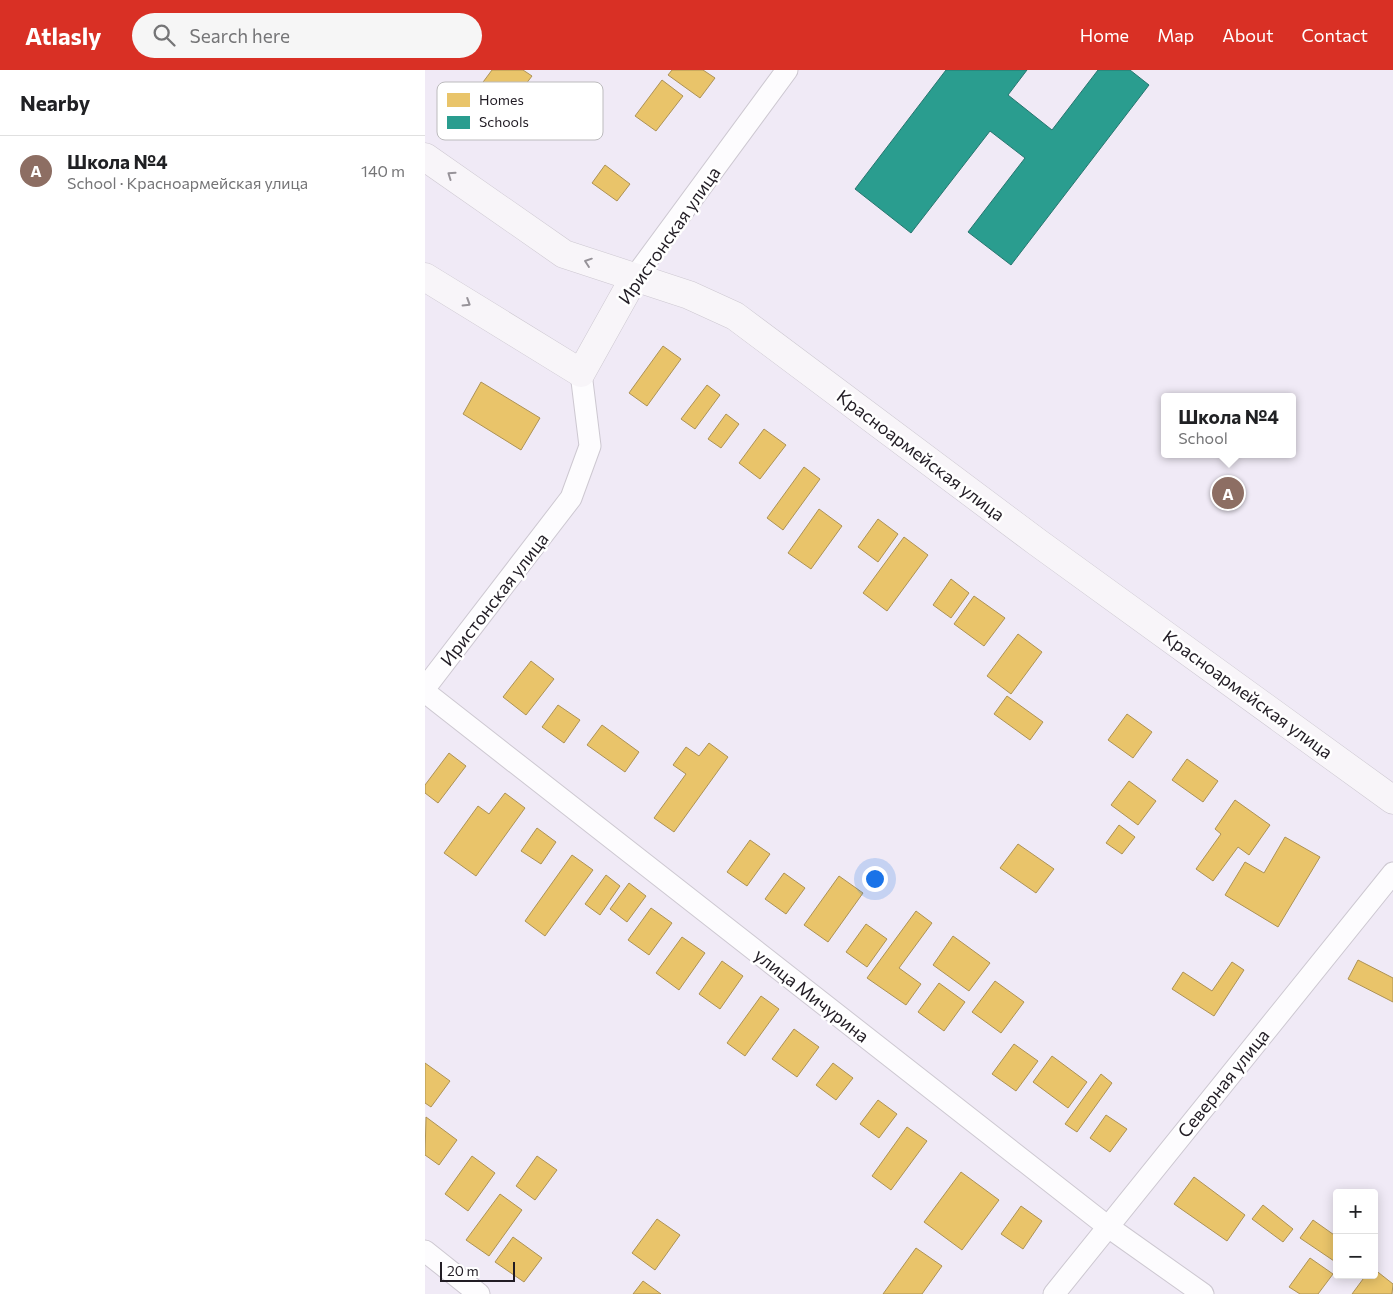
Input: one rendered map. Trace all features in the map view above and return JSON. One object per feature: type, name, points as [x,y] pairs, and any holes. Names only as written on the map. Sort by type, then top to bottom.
[{"type":"street","name":"Иристонская улица","points":[[425,688],[571,498],[590,446],[581,373],[634,278],[787,70]]},
{"type":"street","name":"Красноармейская улица","points":[[425,157],[564,254],[689,296],[735,316],[1029,536],[1393,800]]},
{"type":"street","points":[[425,277],[581,373]]},
{"type":"street","name":"улица Мичурина","points":[[425,692],[1107,1226],[1203,1294]]},
{"type":"street","name":"Северная улица","points":[[1054,1294],[1393,873]]},
{"type":"street","points":[[425,1251],[479,1294]]},
{"type":"building: Homes","points":[[492,70],[523,70],[532,76],[527,82],[483,82]]},
{"type":"building: Homes","points":[[672,70],[703,70],[715,78],[700,98],[668,75]]},
{"type":"building: Homes","points":[[662,80],[683,96],[656,131],[635,116]]},
{"type":"building: Homes","points":[[605,165],[630,184],[617,201],[592,183]]},
{"type":"building: Homes","points":[[663,346],[681,359],[647,406],[629,393]]},
{"type":"building: Homes","points":[[481,382],[540,418],[521,450],[463,414]]},
{"type":"building: Homes","points":[[707,385],[720,395],[695,429],[681,419]]},
{"type":"building: Homes","points":[[726,414],[739,424],[721,448],[708,439]]},
{"type":"building: Homes","points":[[764,429],[786,445],[760,479],[739,463]]},
{"type":"building: Homes","points":[[804,467],[820,479],[783,530],[767,518]]},
{"type":"building: Homes","points":[[819,509],[842,526],[811,569],[788,553]]},
{"type":"building: Homes","points":[[878,519],[898,534],[878,562],[858,547]]},
{"type":"building: Homes","points":[[904,537],[928,555],[887,611],[863,593]]},
{"type":"building: Homes","points":[[951,579],[969,593],[951,618],[933,605]]},
{"type":"building: Homes","points":[[974,596],[1005,618],[984,646],[954,624]]},
{"type":"building: Homes","points":[[1018,634],[1042,652],[1011,694],[987,676]]},
{"type":"building: Homes","points":[[531,661],[554,679],[526,715],[503,697]]},
{"type":"building: Homes","points":[[1007,696],[1043,722],[1030,740],[994,714]]},
{"type":"building: Homes","points":[[558,705],[580,720],[564,743],[542,727]]},
{"type":"building: Homes","points":[[1127,714],[1152,732],[1133,758],[1108,740]]},
{"type":"building: Homes","points":[[602,725],[639,752],[625,772],[587,745]]},
{"type":"building: Homes","points":[[709,743],[728,757],[674,832],[654,818],[686,774],[673,765],[686,747],[699,756]]},
{"type":"building: Homes","points":[[449,753],[466,766],[438,803],[425,793],[425,785]]},
{"type":"building: Homes","points":[[1187,759],[1218,781],[1203,802],[1172,780]]},
{"type":"building: Homes","points":[[1129,781],[1156,801],[1138,825],[1111,805]]},
{"type":"building: Homes","points":[[505,793],[525,808],[476,876],[444,853],[478,806],[489,814]]},
{"type":"building: Homes","points":[[1235,800],[1270,825],[1249,855],[1238,847],[1213,881],[1196,869],[1221,834],[1215,829]]},
{"type":"building: Homes","points":[[1119,825],[1135,837],[1122,854],[1106,843]]},
{"type":"building: Homes","points":[[537,828],[556,842],[541,864],[521,851]]},
{"type":"building: Homes","points":[[1285,837],[1320,857],[1278,927],[1225,895],[1245,862],[1264,873]]},
{"type":"building: Homes","points":[[750,840],[770,854],[747,886],[727,872]]},
{"type":"building: Homes","points":[[1018,844],[1054,869],[1036,893],[1000,868]]},
{"type":"building: Homes","points":[[572,855],[593,870],[545,936],[525,921]]},
{"type":"building: Homes","points":[[784,873],[805,888],[786,914],[765,899]]},
{"type":"building: Homes","points":[[606,875],[620,886],[600,915],[585,904]]},
{"type":"building: Homes","points":[[839,876],[863,893],[828,942],[804,925]]},
{"type":"building: Homes","points":[[629,883],[646,896],[627,922],[610,909]]},
{"type":"building: Homes","points":[[651,908],[672,923],[649,955],[628,940]]},
{"type":"building: Homes","points":[[916,911],[932,923],[899,968],[921,984],[906,1005],[867,978]]},
{"type":"building: Homes","points":[[866,924],[887,939],[867,967],[846,952]]},
{"type":"building: Homes","points":[[953,936],[990,963],[969,991],[933,965]]},
{"type":"building: Homes","points":[[682,937],[705,953],[679,990],[656,973]]},
{"type":"building: Homes","points":[[1358,960],[1393,978],[1393,1002],[1348,979]]},
{"type":"building: Homes","points":[[722,961],[743,976],[720,1009],[699,994]]},
{"type":"building: Homes","points":[[1232,962],[1244,970],[1214,1016],[1172,989],[1183,972],[1212,991]]},
{"type":"building: Homes","points":[[995,981],[1024,1002],[1001,1033],[972,1012]]},
{"type":"building: Homes","points":[[939,983],[965,1002],[944,1031],[918,1012]]},
{"type":"building: Homes","points":[[761,996],[779,1009],[745,1056],[727,1043]]},
{"type":"building: Homes","points":[[794,1029],[819,1047],[797,1077],[772,1059]]},
{"type":"building: Homes","points":[[1014,1044],[1038,1061],[1016,1091],[992,1074]]},
{"type":"building: Homes","points":[[1052,1056],[1087,1082],[1068,1108],[1033,1082]]},
{"type":"building: Homes","points":[[425,1063],[450,1081],[431,1107],[425,1103]]},
{"type":"building: Homes","points":[[833,1063],[853,1078],[836,1100],[816,1085]]},
{"type":"building: Homes","points":[[1101,1074],[1112,1083],[1077,1132],[1065,1124]]},
{"type":"building: Homes","points":[[878,1100],[897,1114],[879,1138],[860,1124]]},
{"type":"building: Homes","points":[[1106,1115],[1127,1129],[1110,1152],[1090,1138]]},
{"type":"building: Homes","points":[[426,1117],[457,1140],[439,1165],[425,1155]]},
{"type":"building: Homes","points":[[907,1127],[927,1141],[891,1190],[872,1176]]},
{"type":"building: Homes","points":[[472,1156],[495,1173],[468,1211],[445,1194]]},
{"type":"building: Homes","points":[[537,1156],[557,1170],[535,1200],[516,1186]]},
{"type":"building: Homes","points":[[961,1172],[999,1200],[962,1250],[924,1222]]},
{"type":"building: Homes","points":[[1194,1177],[1245,1215],[1227,1241],[1174,1204]]},
{"type":"building: Homes","points":[[500,1194],[522,1210],[489,1256],[466,1240]]},
{"type":"building: Homes","points":[[1263,1205],[1293,1229],[1283,1242],[1252,1219]]},
{"type":"building: Homes","points":[[1021,1206],[1042,1221],[1023,1249],[1001,1234]]},
{"type":"building: Homes","points":[[657,1219],[680,1235],[655,1270],[632,1253]]},
{"type":"building: Homes","points":[[1313,1220],[1333,1234],[1333,1260],[1300,1238]]},
{"type":"building: Homes","points":[[513,1237],[542,1258],[524,1282],[495,1262]]},
{"type":"building: Homes","points":[[916,1248],[942,1266],[922,1294],[883,1294]]},
{"type":"building: Homes","points":[[1310,1258],[1333,1274],[1318,1294],[1300,1294],[1289,1287]]},
{"type":"building: Homes","points":[[1378,1272],[1393,1284],[1392,1294],[1352,1294],[1363,1279],[1378,1279]]},
{"type":"building: Homes","points":[[643,1281],[661,1294],[633,1294]]},
{"type":"building: Schools","points":[[946,70],[1027,70],[1008,95],[1052,130],[1098,70],[1130,70],[1149,85],[1011,265],[968,232],[1025,158],[990,131],[911,233],[855,189]]},
{"type":"place","name":"Школа №4","points":[[1228,493]]}]
